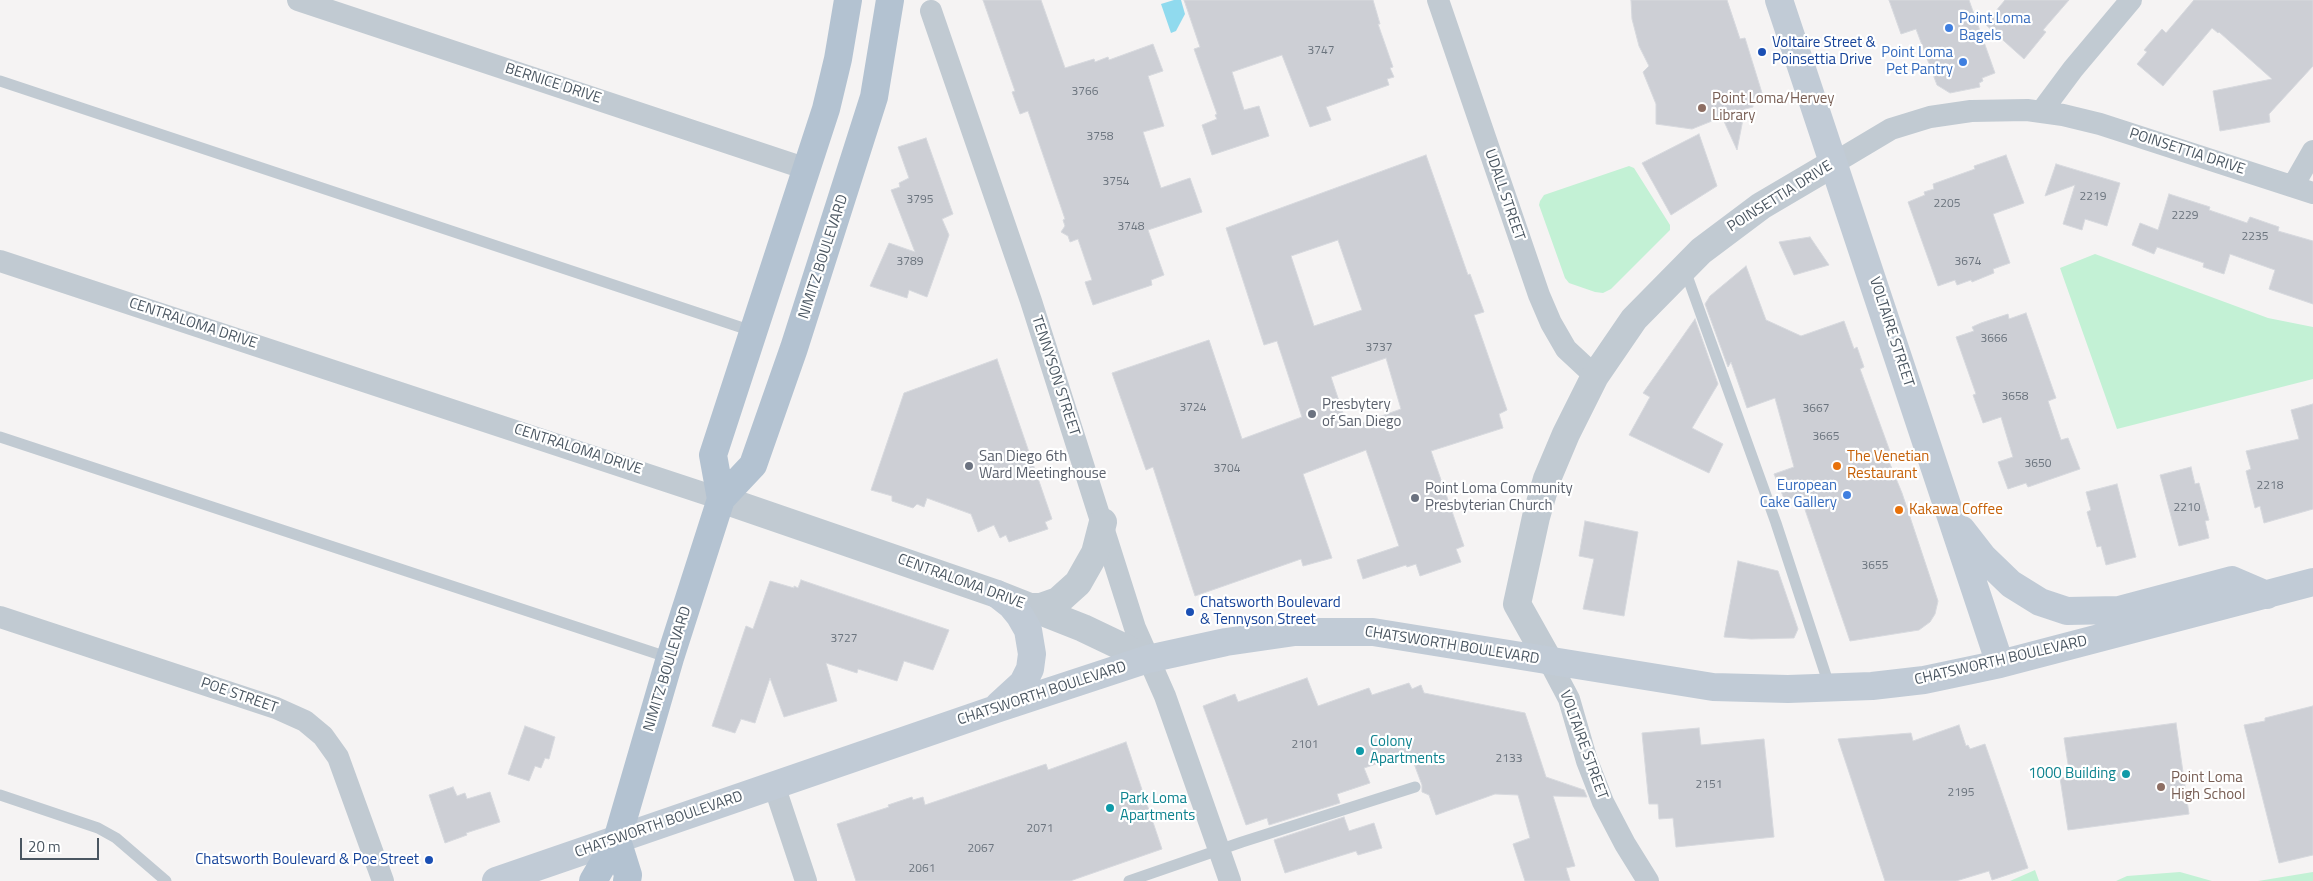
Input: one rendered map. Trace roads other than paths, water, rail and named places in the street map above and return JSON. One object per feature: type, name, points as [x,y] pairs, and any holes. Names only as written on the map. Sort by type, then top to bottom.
[{"type":"main road","name":"NIMITZ BOULEVARD","points":[[593,881],[617,840],[670,658],[721,499],[753,465],[794,348],[872,107],[887,29],[890,0]]},
{"type":"main road","name":"VOLTAIRE STREET","points":[[1779,0],[2000,664]]},
{"type":"main road","name":"NIMITZ BOULEVARD","points":[[721,499],[713,455],[807,170],[834,76],[845,1]]},
{"type":"main road","points":[[1950,511],[1969,540],[1996,571],[2027,594],[2060,609],[2079,612],[2119,610],[2232,580],[2267,595]]},
{"type":"main road","name":"CHATSWORTH BOULEVARD","points":[[496,881],[996,709],[1148,659],[1203,646],[1260,636],[1295,632],[1349,630],[1416,637],[1549,661],[1713,687],[1830,688],[1924,680],[2000,664],[2313,582]]},
{"type":"main road","points":[[996,709],[1023,683],[1030,669],[1032,654],[1028,630],[1020,616],[1011,605],[997,594]]},
{"type":"main road","points":[[617,840],[628,875],[627,881]]},
{"type":"street","name":"BERNICE DRIVE","points":[[298,0],[807,170]]},
{"type":"street","name":"UDALL STREET","points":[[1438,0],[1539,295],[1551,323],[1566,349],[1595,376]]},
{"type":"street","points":[[2041,112],[2131,0]]},
{"type":"street","name":"TENNYSON STREET","points":[[930,11],[1031,301],[1103,522],[1132,619],[1165,696],[1230,881]]},
{"type":"street","name":"POINSETTIA DRIVE","points":[[1549,661],[1517,604],[1536,518],[1547,479],[1566,434],[1595,376],[1634,319],[1684,267],[1754,210],[1891,129],[1930,117],[1997,110],[2041,112],[2100,124],[2303,190]]},
{"type":"street","points":[[2303,190],[2313,151]]},
{"type":"street","name":"CENTRALOMA DRIVE","points":[[0,261],[721,499],[997,594],[1082,628],[1148,659]]},
{"type":"street","points":[[1031,607],[1041,607],[1058,601],[1078,583],[1095,553],[1103,522]]},
{"type":"street","name":"POE STREET","points":[[0,617],[276,708],[305,721],[323,736],[338,757],[383,881]]},
{"type":"street","name":"VOLTAIRE STREET","points":[[1549,661],[1569,699],[1587,761],[1603,802],[1625,844],[1648,881]]},
{"type":"street","points":[[774,785],[806,881]]},
{"type":"lane","points":[[0,81],[754,332]]},
{"type":"lane","points":[[1684,267],[1776,523],[1830,688]]},
{"type":"lane","points":[[0,436],[670,658]]},
{"type":"lane","points":[[1129,881],[1415,787]]},
{"type":"lane","points":[[0,795],[98,828],[122,844],[166,881]]},
{"type":"water","points":[[1181,0],[1185,14],[1176,31],[1171,33],[1161,4]]},
{"type":"place","name":"Point Loma Bagels","points":[[1949,28]]},
{"type":"place","name":"Voltaire Street & Poinsettia Drive","points":[[1762,52]]},
{"type":"place","name":"Point Loma Pet Pantry","points":[[1963,62]]},
{"type":"place","name":"Point Loma/Hervey Library","points":[[1702,108]]},
{"type":"place","name":"Presbytery of San Diego","points":[[1312,414]]},
{"type":"place","name":"San Diego 6th Ward Meetinghouse","points":[[969,466]]},
{"type":"place","name":"The Venetian Restaurant","points":[[1837,466]]},
{"type":"place","name":"European Cake Gallery","points":[[1847,495]]},
{"type":"place","name":"Point Loma Community Presbyterian Church","points":[[1415,498]]},
{"type":"place","name":"Kakawa Coffee","points":[[1899,510]]},
{"type":"place","name":"Chatsworth Boulevard & Tennyson Street","points":[[1190,612]]},
{"type":"place","name":"Colony Apartments","points":[[1360,751]]},
{"type":"place","name":"1000 Building","points":[[2126,774]]},
{"type":"place","name":"Point Loma High School","points":[[2161,787]]},
{"type":"place","name":"Park Loma Apartments","points":[[1110,808]]},
{"type":"place","name":"Chatsworth Boulevard & Poe Street","points":[[429,860]]}]
